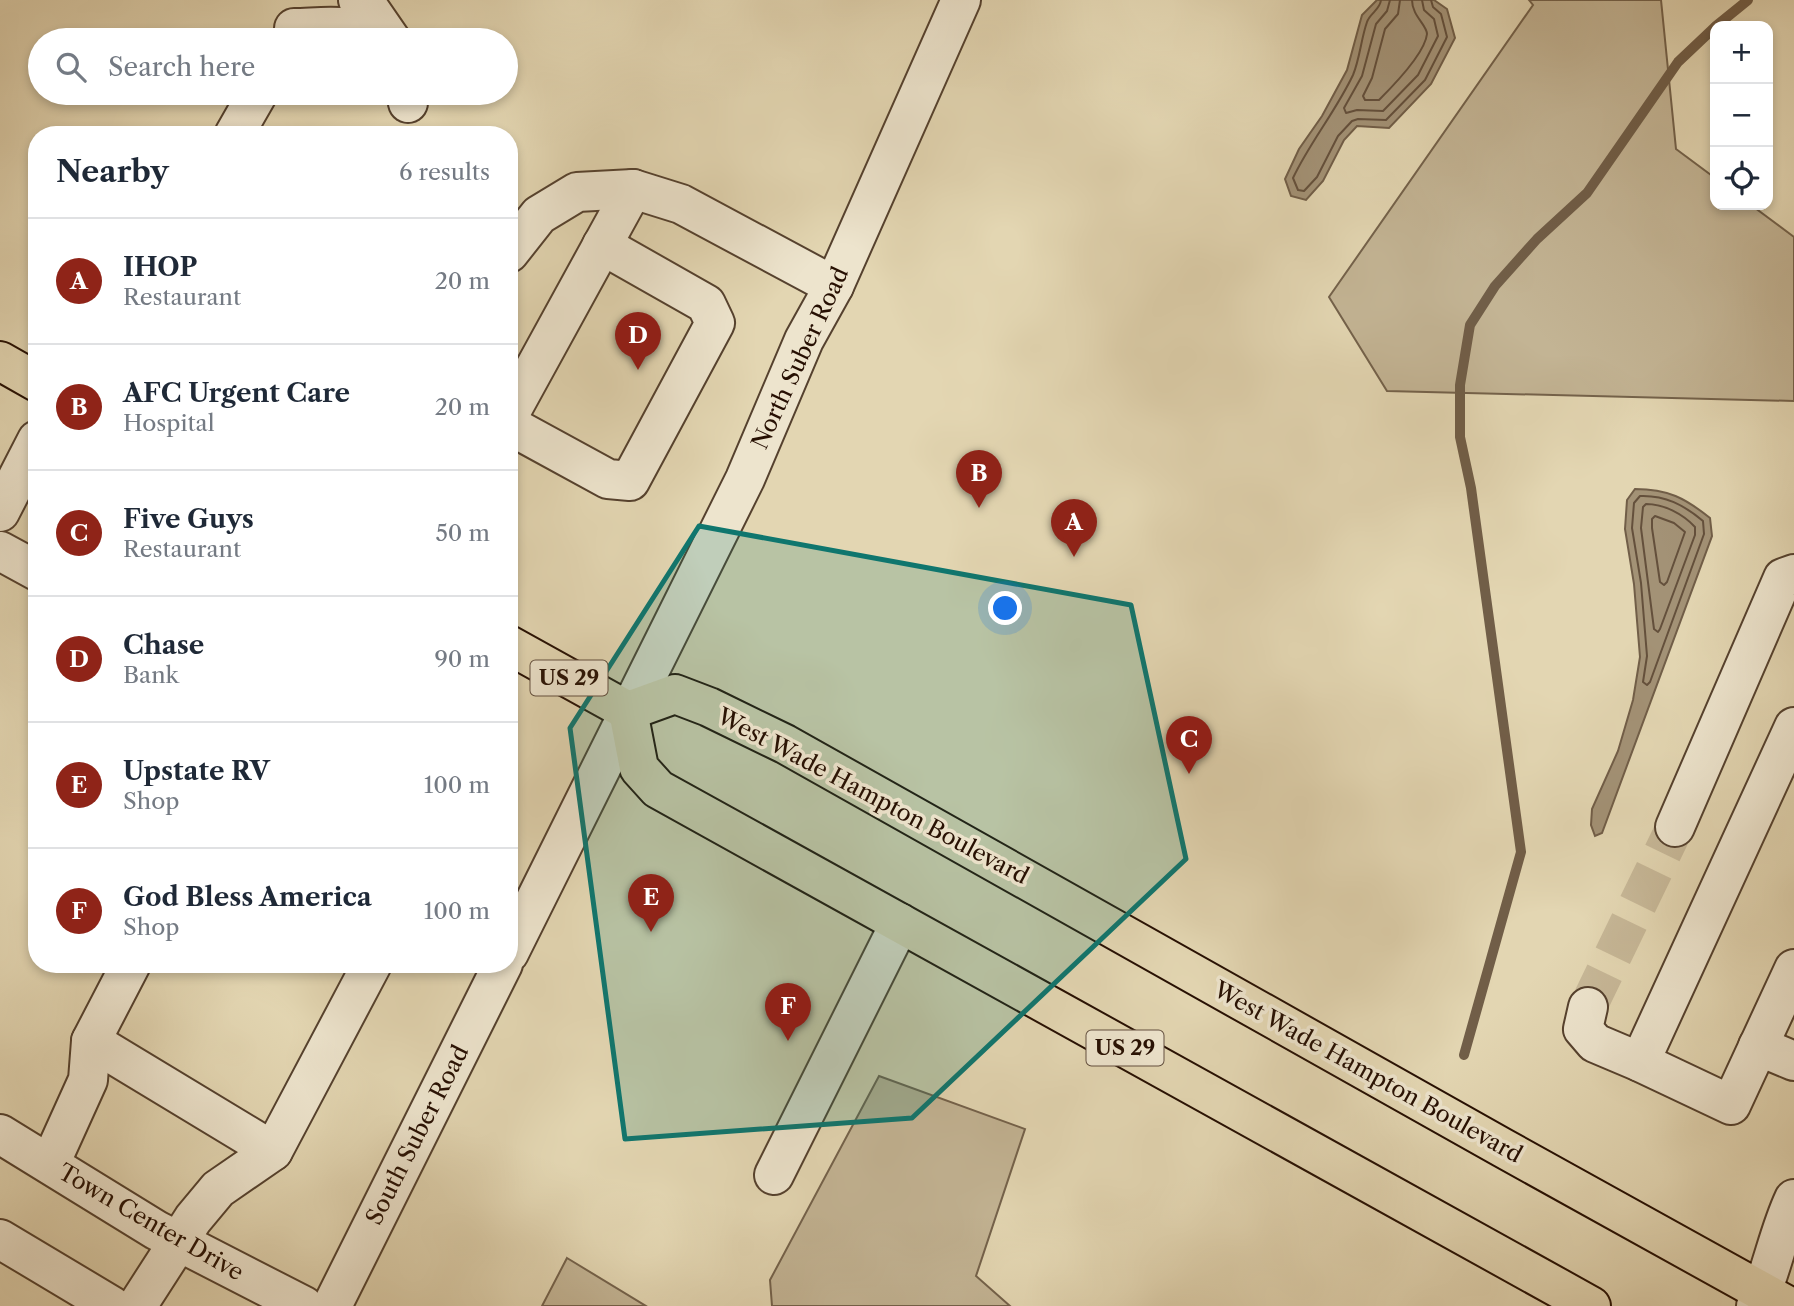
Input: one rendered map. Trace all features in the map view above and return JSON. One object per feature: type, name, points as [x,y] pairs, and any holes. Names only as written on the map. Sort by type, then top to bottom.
[{"type":"main road","points":[[0,362],[28,377]]},
{"type":"main road","name":"US 29","points":[[518,650],[628,711],[639,768],[658,789],[1591,1306]]},
{"type":"main road","name":"West Wade Hampton Boulevard","points":[[628,711],[675,694],[709,707],[785,744],[1769,1301]]},
{"type":"street","points":[[358,0],[369,8],[383,28]]},
{"type":"street","name":"North Suber Road","points":[[628,711],[676,621],[745,479],[804,340],[834,286],[961,0]]},
{"type":"street","points":[[297,23],[342,28]]},
{"type":"street","points":[[239,126],[251,105]]},
{"type":"street","points":[[518,242],[539,215],[577,192],[633,189],[681,204],[834,286]]},
{"type":"street","points":[[518,399],[633,189]]},
{"type":"street","points":[[518,430],[608,479],[630,481],[715,323],[706,304],[602,245]]},
{"type":"street","points":[[0,512],[28,458]]},
{"type":"street","points":[[0,551],[28,567]]},
{"type":"street","points":[[1675,827],[1783,578],[1794,574]]},
{"type":"street","points":[[518,935],[628,711]]},
{"type":"street","points":[[1640,1062],[1794,727]]},
{"type":"street","points":[[774,1175],[900,923]]},
{"type":"street","points":[[1588,1007],[1583,1029],[1595,1044],[1731,1105],[1794,969]]},
{"type":"street","points":[[50,1164],[88,1080],[91,1041],[126,973]]},
{"type":"street","points":[[137,1306],[193,1219],[218,1189],[273,1151],[367,973]]},
{"type":"street","name":"South Suber Road","points":[[332,1306],[498,973]]},
{"type":"street","points":[[91,1041],[273,1151]]},
{"type":"street","points":[[1758,1046],[1794,1061]]},
{"type":"street","name":"Town Center Drive","points":[[0,1134],[179,1242],[304,1306]]},
{"type":"street","points":[[1769,1301],[1784,1219],[1794,1199]]},
{"type":"street","points":[[0,1239],[112,1306]]},
{"type":"highlighted area","points":[[699,526],[1131,605],[1186,859],[912,1118],[625,1139],[570,728]]},
{"type":"shaded area","points":[[1529,0],[1661,0],[1676,149],[1710,174],[1710,210],[1758,210],[1794,237],[1794,401],[1387,391],[1329,297],[1533,5]]},
{"type":"shaded area","points":[[879,1076],[1025,1129],[976,1276],[1010,1306],[772,1306],[770,1280]]},
{"type":"shaded area","points":[[567,1258],[646,1306],[542,1306]]},
{"type":"water","points":[[1377,0],[1434,0],[1447,9],[1455,38],[1431,84],[1389,128],[1357,126],[1344,140],[1323,181],[1306,200],[1291,196],[1285,179],[1299,149],[1322,116],[1347,70],[1362,15]]},
{"type":"water","points":[[1635,489],[1667,493],[1692,505],[1710,518],[1712,536],[1602,833],[1595,836],[1591,825],[1592,809],[1618,751],[1633,700],[1640,657],[1634,584],[1625,529],[1627,500]]},
{"type":"waterway","points":[[1722,21],[1748,0]]},
{"type":"waterway","points":[[1464,1055],[1521,852],[1471,488],[1460,437],[1460,385],[1470,325],[1495,286],[1537,239],[1587,193],[1678,62],[1710,32]]},
{"type":"tunnel","points":[[1588,1007],[1675,827]]},
{"type":"place","name":"Chase","points":[[638,370]]},
{"type":"place","name":"AFC Urgent Care","points":[[979,508]]},
{"type":"place","name":"IHOP","points":[[1074,557]]},
{"type":"place","name":"Five Guys","points":[[1189,774]]},
{"type":"place","name":"Upstate RV","points":[[651,932]]},
{"type":"place","name":"God Bless America","points":[[788,1041]]}]
